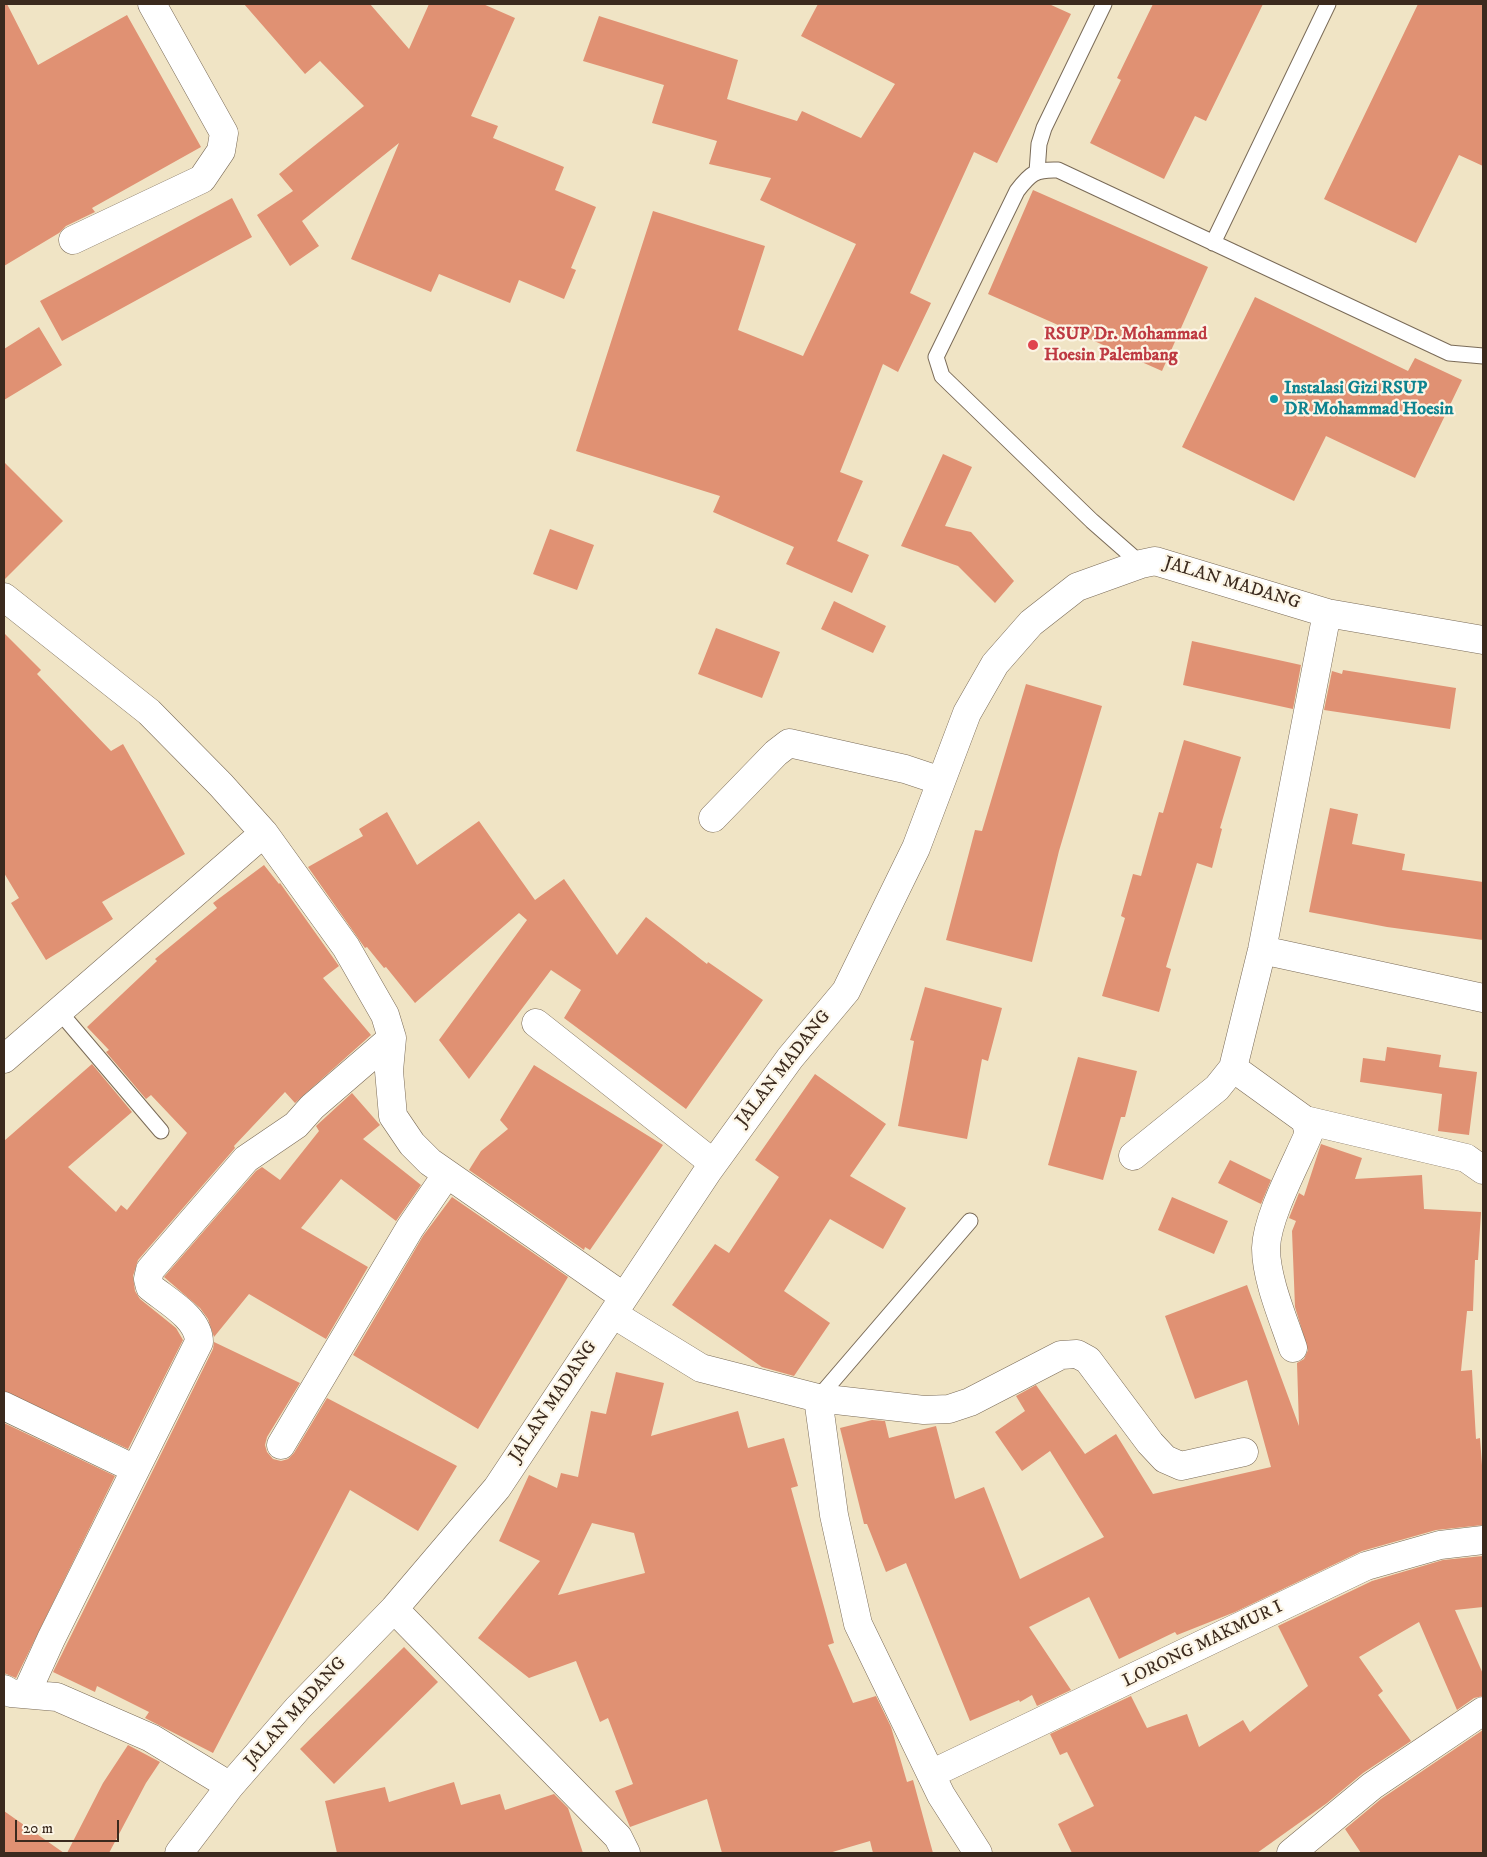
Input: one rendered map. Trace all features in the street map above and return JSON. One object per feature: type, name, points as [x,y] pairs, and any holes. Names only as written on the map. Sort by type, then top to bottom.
[{"type":"street","points":[[73,240],[202,179],[214,164],[221,151],[224,133],[152,4]]},
{"type":"street","name":"JALAN MADANG","points":[[180,1852],[230,1786],[298,1708],[394,1609],[497,1488],[713,1163],[790,1058],[846,991],[916,848],[967,713],[995,664],[1031,623],[1077,587],[1141,564],[1155,561],[1327,612],[1483,640]]},
{"type":"street","points":[[4,597],[149,712],[221,785],[264,833],[346,947],[385,1014],[392,1038],[389,1078],[393,1116],[412,1144],[430,1162],[701,1368],[818,1398],[924,1410],[949,1409],[970,1402],[1061,1355],[1071,1353],[1088,1360],[1150,1443],[1165,1459],[1181,1466],[1244,1452]]},
{"type":"street","points":[[1133,1156],[1217,1088],[1234,1068],[1262,950],[1327,612]]},
{"type":"street","points":[[713,818],[776,753],[789,743],[905,769],[941,781]]},
{"type":"street","points":[[4,1059],[58,1010],[264,833]]},
{"type":"street","points":[[1262,950],[1483,998]]},
{"type":"street","points":[[536,1023],[713,1163]]},
{"type":"street","points":[[230,1786],[151,1738],[57,1697],[15,1692],[135,1469],[198,1342],[199,1332],[191,1321],[150,1287],[148,1278],[150,1270],[246,1159],[296,1125],[312,1107],[392,1038]]},
{"type":"street","points":[[1234,1068],[1305,1120],[1466,1158],[1483,1170]]},
{"type":"street","points":[[1293,1348],[1269,1271],[1266,1249],[1268,1230],[1310,1133],[1305,1120]]},
{"type":"street","points":[[281,1445],[410,1228],[447,1174]]},
{"type":"street","points":[[818,1398],[834,1515],[858,1624],[931,1774],[978,1853]]},
{"type":"street","points":[[4,1406],[135,1469]]},
{"type":"street","name":"LORONG MAKMUR I","points":[[931,1774],[1366,1566],[1412,1551],[1456,1542],[1483,1540]]},
{"type":"street","points":[[394,1609],[618,1837],[626,1853]]},
{"type":"street","points":[[1291,1853],[1372,1786],[1483,1711]]},
{"type":"lane","points":[[1037,172],[1039,144],[1044,128],[1104,4]]},
{"type":"lane","points":[[1213,243],[1328,4]]},
{"type":"lane","points":[[1141,564],[1092,521],[942,376],[938,369],[936,357],[1017,191],[1030,174],[1046,170],[1058,170],[1449,353],[1483,356]]},
{"type":"lane","points":[[58,1010],[162,1131]]},
{"type":"lane","points":[[818,1398],[970,1220]]},
{"type":"building","points":[[4,4],[7,4],[38,65],[127,15],[201,147],[92,208],[95,212],[66,226],[59,233],[4,266]]},
{"type":"building","points":[[244,4],[370,4],[409,49],[429,4],[483,4],[515,18],[471,116],[498,126],[493,138],[564,167],[555,190],[596,207],[571,268],[576,270],[564,299],[519,280],[510,303],[439,274],[431,292],[351,259],[399,143],[302,221],[319,246],[290,266],[257,215],[293,191],[279,174],[364,106],[320,61],[305,74]]},
{"type":"building","points":[[818,4],[1049,4],[1071,14],[997,163],[974,152],[910,293],[931,303],[898,372],[883,364],[840,472],[863,481],[837,541],[869,555],[852,593],[786,564],[794,547],[713,512],[720,496],[576,451],[653,211],[765,246],[738,330],[803,356],[856,244],[760,200],[771,178],[709,164],[717,141],[652,123],[664,85],[583,61],[599,16],[738,60],[727,99],[797,121],[802,111],[861,138],[895,84],[801,36]]},
{"type":"building","points":[[1153,4],[1263,4],[1206,121],[1195,116],[1164,179],[1090,143],[1121,80],[1117,78]]},
{"type":"building","points":[[1418,4],[1483,4],[1483,166],[1459,155],[1416,243],[1324,199]]},
{"type":"building","points":[[1033,190],[1208,267],[1162,371],[988,294]]},
{"type":"building","points":[[232,198],[252,237],[62,341],[40,301]]},
{"type":"building","name":"Instalasi Gizi RSUP DR Mohammad Hoesin","points":[[1255,297],[1408,371],[1415,358],[1462,380],[1415,478],[1326,436],[1294,501],[1182,447]]},
{"type":"building","points":[[39,327],[62,365],[4,400],[4,349]]},
{"type":"building","points":[[943,454],[972,467],[945,526],[971,532],[1014,581],[995,603],[958,566],[901,546]]},
{"type":"building","points":[[4,462],[63,521],[4,580]]},
{"type":"building","points":[[550,529],[594,545],[577,590],[533,574]]},
{"type":"building","points":[[834,601],[886,626],[873,653],[821,629]]},
{"type":"building","points":[[716,628],[780,652],[762,698],[698,674]]},
{"type":"building","points":[[4,633],[41,670],[37,674],[111,751],[123,744],[185,854],[102,902],[113,919],[46,960],[11,903],[19,898],[4,873]]},
{"type":"building","points":[[1192,641],[1301,665],[1293,709],[1183,685]]},
{"type":"building","points":[[1343,670],[1456,688],[1450,729],[1324,710],[1332,671],[1342,674]]},
{"type":"building","points":[[1026,684],[1102,706],[1059,851],[1032,962],[946,940],[975,830],[982,831]]},
{"type":"building","points":[[1184,740],[1241,757],[1220,828],[1222,829],[1212,868],[1197,863],[1166,967],[1171,969],[1159,1012],[1102,996],[1125,918],[1121,916],[1133,874],[1141,876],[1159,812],[1163,813]]},
{"type":"building","points":[[1330,808],[1358,814],[1352,844],[1405,854],[1402,870],[1483,882],[1483,940],[1387,927],[1309,912]]},
{"type":"building","points":[[387,812],[417,865],[479,821],[535,900],[564,879],[617,955],[646,917],[707,964],[708,962],[763,1000],[686,1109],[564,1018],[581,990],[551,970],[469,1079],[439,1040],[527,920],[519,913],[415,1003],[386,967],[384,968],[367,947],[365,948],[308,867],[363,836],[359,829]]},
{"type":"building","points":[[264,865],[280,883],[339,966],[323,978],[371,1035],[295,1103],[285,1092],[234,1146],[235,1148],[138,1260],[133,1276],[135,1291],[140,1299],[176,1328],[183,1340],[128,1449],[4,1391],[4,1141],[92,1064],[132,1112],[68,1167],[116,1212],[121,1205],[127,1210],[187,1133],[151,1095],[146,1099],[106,1052],[109,1050],[87,1027],[157,961],[155,959],[217,908],[213,903]]},
{"type":"building","points":[[925,987],[1002,1008],[988,1061],[982,1059],[967,1139],[898,1126],[914,1041],[910,1040]]},
{"type":"building","points":[[1387,1047],[1441,1055],[1439,1067],[1477,1072],[1469,1135],[1438,1131],[1442,1094],[1360,1082],[1363,1058],[1385,1061]]},
{"type":"building","points":[[1078,1057],[1137,1071],[1125,1117],[1121,1117],[1103,1180],[1048,1165]]},
{"type":"building","points":[[534,1065],[663,1145],[590,1250],[585,1247],[584,1250],[469,1170],[481,1151],[508,1129],[500,1120]]},
{"type":"building","points":[[815,1074],[886,1124],[850,1176],[906,1208],[883,1249],[830,1219],[784,1291],[830,1323],[794,1376],[762,1367],[672,1305],[715,1244],[729,1253],[779,1177],[755,1160]]},
{"type":"building","points":[[352,1093],[380,1125],[363,1139],[421,1185],[396,1221],[341,1179],[301,1228],[368,1267],[326,1339],[249,1294],[214,1337],[208,1319],[200,1308],[164,1277],[256,1171],[262,1167],[280,1180],[319,1131],[316,1126]]},
{"type":"building","points":[[1321,1144],[1362,1158],[1355,1179],[1422,1175],[1424,1209],[1481,1212],[1478,1260],[1475,1260],[1473,1311],[1467,1311],[1461,1371],[1472,1370],[1476,1439],[1480,1438],[1483,1479],[1483,1525],[1436,1530],[1362,1551],[1235,1612],[1177,1635],[1175,1632],[1119,1659],[1089,1597],[1029,1627],[1071,1690],[1037,1706],[1032,1695],[1020,1702],[1019,1700],[970,1721],[906,1563],[886,1572],[867,1524],[864,1524],[840,1428],[872,1420],[885,1421],[889,1438],[936,1426],[955,1499],[984,1487],[1020,1579],[1104,1537],[1050,1451],[1022,1471],[995,1432],[1025,1411],[1016,1396],[1036,1385],[1085,1454],[1116,1434],[1153,1494],[1271,1467],[1247,1380],[1195,1399],[1165,1316],[1247,1285],[1299,1426],[1297,1363],[1304,1359],[1308,1350],[1295,1307],[1292,1231],[1296,1221],[1289,1218],[1299,1193],[1304,1196]]},
{"type":"building","points":[[1230,1160],[1271,1180],[1261,1204],[1218,1183]]},
{"type":"building","points":[[452,1197],[568,1277],[478,1429],[353,1355],[423,1236]]},
{"type":"building","points":[[1172,1197],[1228,1221],[1214,1254],[1158,1230]]},
{"type":"building","points":[[214,1342],[300,1383],[267,1437],[265,1445],[267,1452],[273,1459],[281,1461],[288,1459],[294,1453],[327,1398],[457,1466],[418,1531],[350,1490],[213,1753],[145,1718],[149,1712],[97,1686],[95,1692],[53,1672],[213,1349]]},
{"type":"building","points":[[616,1372],[664,1383],[651,1436],[738,1411],[748,1448],[784,1438],[798,1486],[791,1488],[834,1643],[828,1645],[853,1703],[876,1696],[891,1727],[907,1782],[913,1780],[933,1853],[873,1853],[870,1841],[829,1853],[722,1853],[707,1799],[630,1827],[615,1791],[633,1784],[608,1718],[600,1722],[576,1661],[529,1678],[478,1638],[540,1561],[499,1541],[529,1475],[557,1488],[561,1473],[578,1477],[591,1411],[606,1414]],"holes":[[[592,1523],[634,1533],[645,1573],[558,1595]]]},
{"type":"building","points":[[4,1423],[115,1476],[16,1678],[4,1673]]},
{"type":"building","points":[[1483,1556],[1483,1607],[1455,1610],[1483,1674],[1483,1696],[1474,1698],[1457,1710],[1419,1622],[1359,1657],[1383,1691],[1378,1695],[1411,1741],[1363,1773],[1327,1803],[1257,1853],[1072,1853],[1058,1824],[1094,1806],[1067,1752],[1060,1755],[1050,1734],[1131,1696],[1147,1728],[1187,1714],[1199,1747],[1243,1720],[1250,1732],[1308,1686],[1278,1626],[1372,1581],[1443,1560]]},
{"type":"building","points":[[404,1647],[438,1682],[334,1784],[300,1749]]},
{"type":"building","points":[[1483,1730],[1483,1853],[1361,1853],[1345,1829],[1381,1799]]},
{"type":"building","points":[[128,1745],[160,1762],[146,1783],[109,1853],[67,1853],[103,1783]]},
{"type":"building","points":[[454,1782],[461,1805],[500,1794],[505,1810],[554,1794],[568,1808],[583,1853],[337,1853],[325,1801],[385,1787],[389,1802]]},
{"type":"building","points":[[4,1811],[64,1853],[4,1853]]},
{"type":"place","name":"RSUP Dr. Mohammad Hoesin Palembang","points":[[1033,345]]},
{"type":"place","name":"Instalasi Gizi RSUP DR Mohammad Hoesin","points":[[1274,399]]}]
